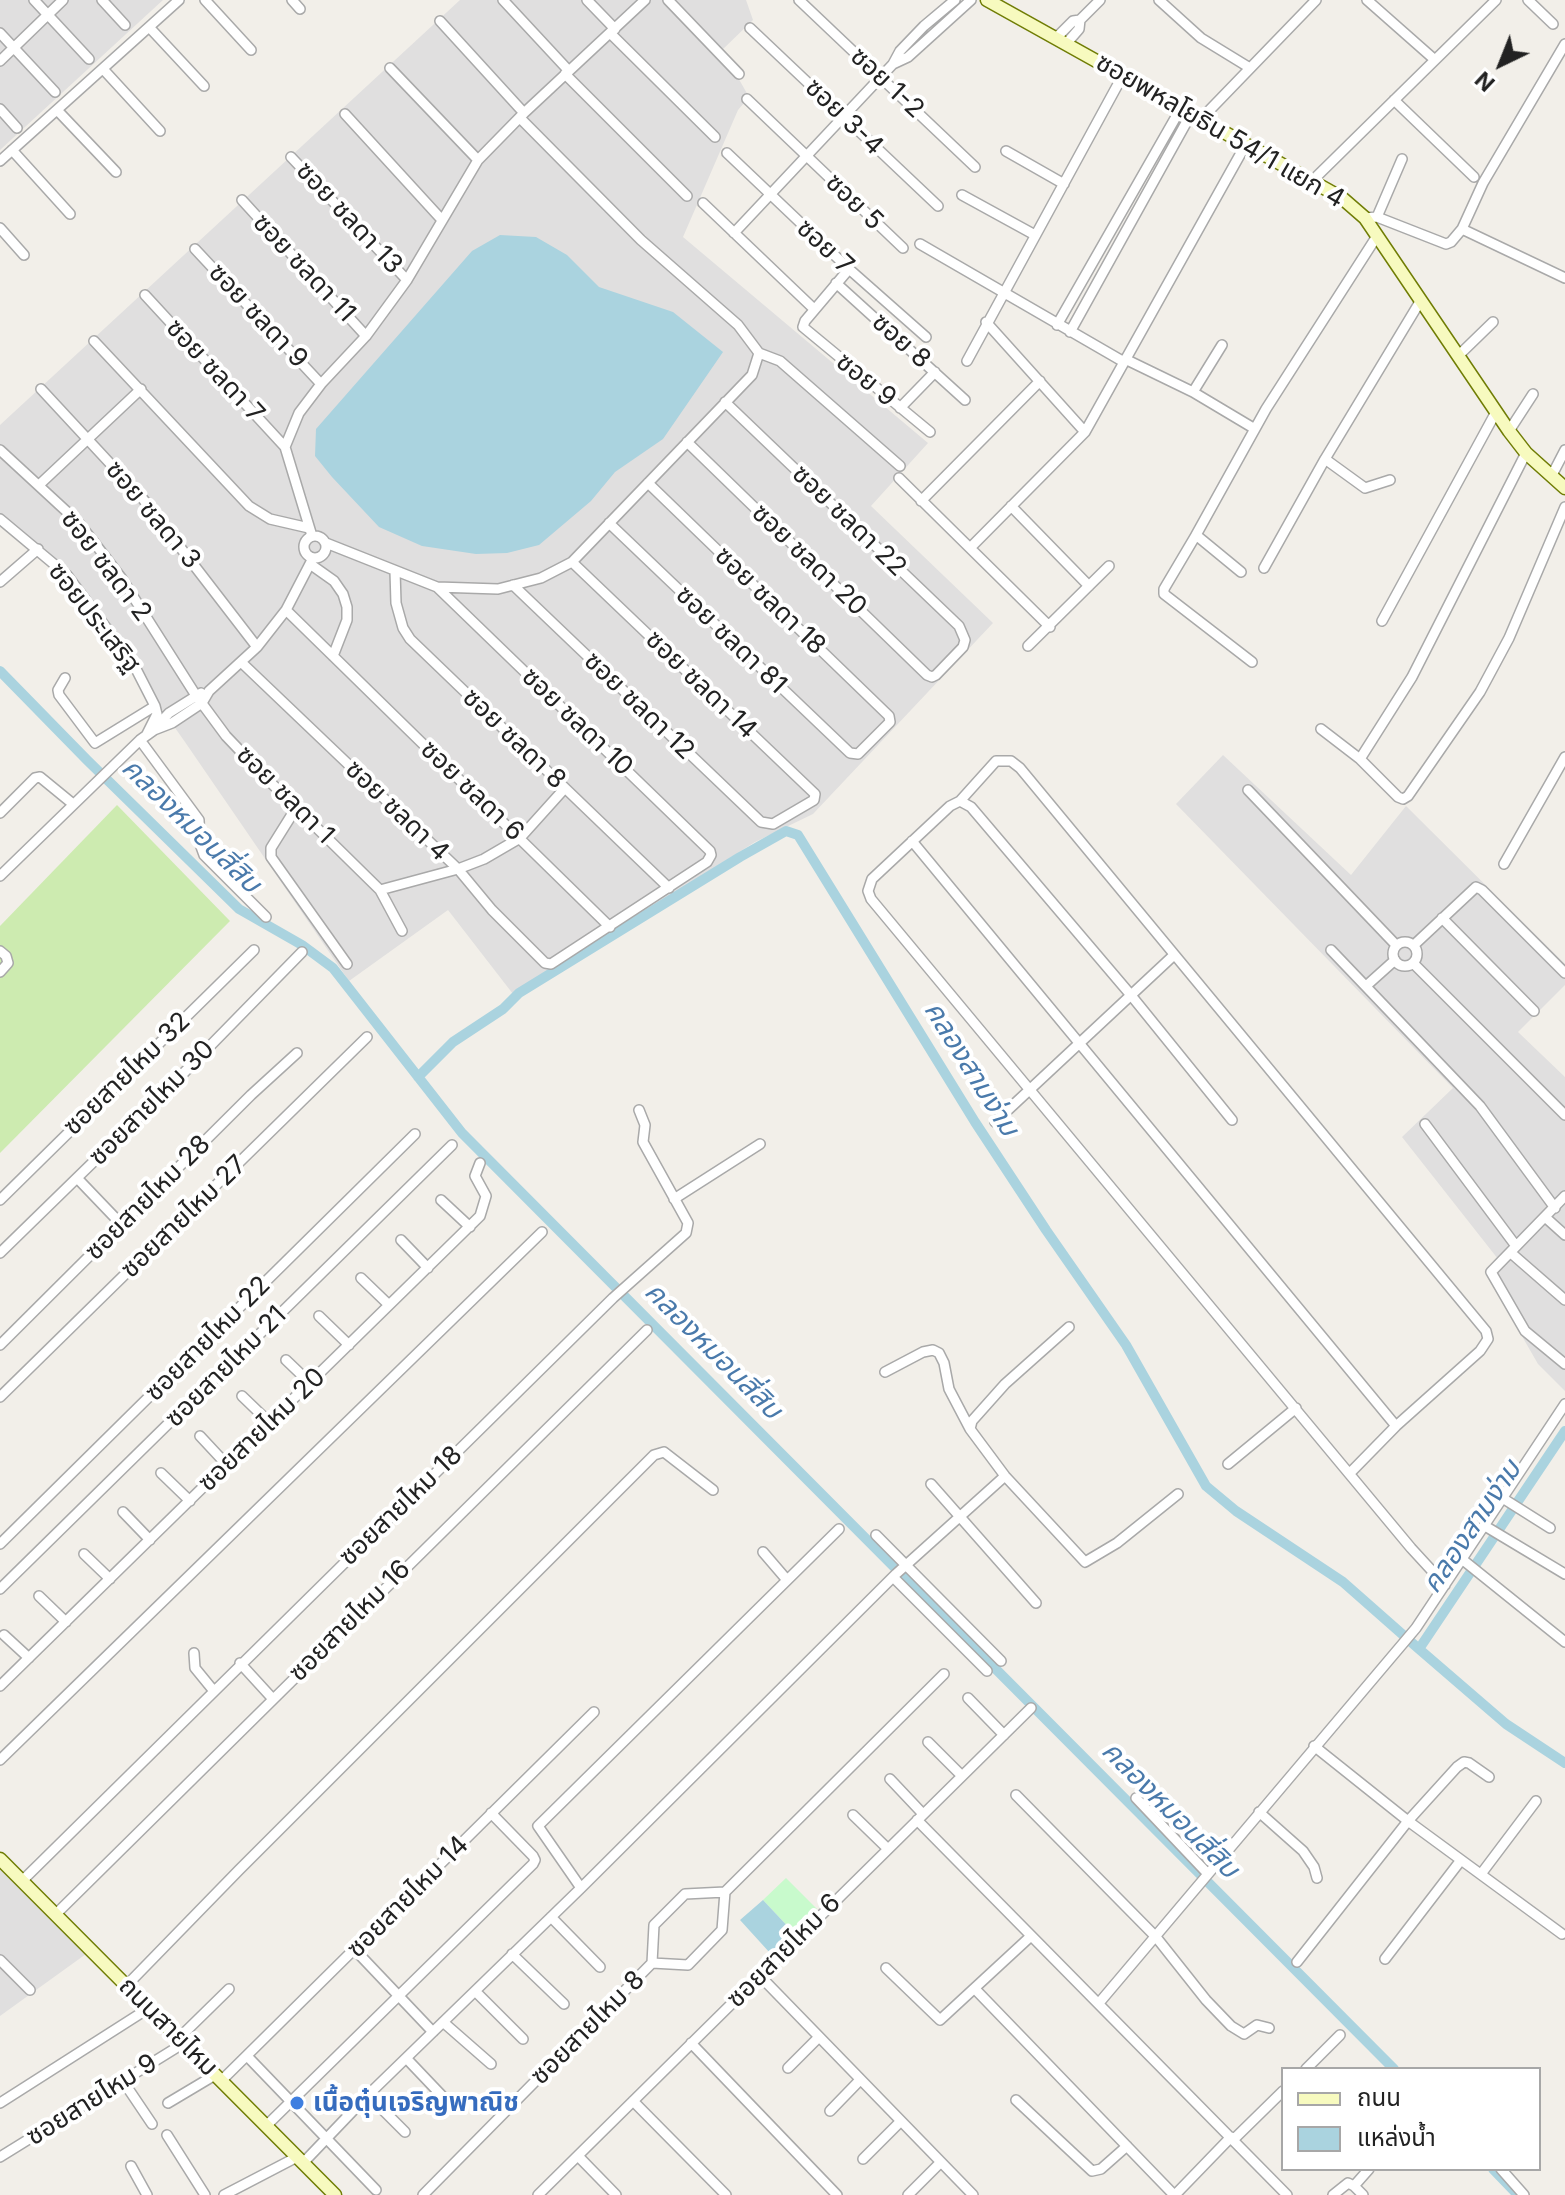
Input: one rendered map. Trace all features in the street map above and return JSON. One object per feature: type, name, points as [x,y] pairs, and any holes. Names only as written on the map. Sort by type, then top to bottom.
[{"type":"street","points":[[34,0],[89,59]]},
{"type":"street","points":[[0,61],[63,0]]},
{"type":"street","points":[[102,0],[125,25]]},
{"type":"street","points":[[0,161],[179,0]]},
{"type":"street","points":[[205,0],[251,50]]},
{"type":"street","points":[[292,0],[300,9]]},
{"type":"street","points":[[503,0],[567,72],[687,196]]},
{"type":"street","points":[[587,0],[612,31],[715,137]]},
{"type":"street","points":[[333,656],[347,620],[347,607],[334,581],[305,552],[305,542],[311,532],[285,447],[299,413],[321,384],[366,336],[407,280],[478,160],[645,0]]},
{"type":"street","points":[[668,0],[739,74]]},
{"type":"street","name":"ซอย 1-2","points":[[799,0],[975,167]]},
{"type":"street","points":[[734,233],[893,64],[900,51],[955,0]]},
{"type":"street","points":[[893,64],[908,57],[971,0]]},
{"type":"street","name":"ซอยพหลโยธิน 54/1 แยก 4","points":[[987,0],[1371,217],[1377,236],[1509,431],[1526,453],[1565,488]]},
{"type":"street","points":[[1061,41],[1079,29],[1080,20],[1100,0]]},
{"type":"street","points":[[1159,0],[1201,38],[1250,68]]},
{"type":"street","points":[[1057,325],[1167,132],[1250,68],[1316,0]]},
{"type":"street","points":[[1367,0],[1435,60]]},
{"type":"street","points":[[1311,182],[1496,0]]},
{"type":"street","points":[[1528,0],[1553,24]]},
{"type":"street","points":[[440,21],[522,116],[641,240],[738,325],[759,353],[780,361],[900,466]]},
{"type":"street","points":[[149,27],[204,86]]},
{"type":"street","name":"ซอย 3-4","points":[[750,28],[938,206]]},
{"type":"street","points":[[0,33],[55,92]]},
{"type":"street","points":[[1402,159],[1371,217],[1446,244],[1462,229],[1483,183],[1565,44]]},
{"type":"street","points":[[390,68],[478,160]]},
{"type":"street","points":[[103,69],[160,131]]},
{"type":"street","points":[[967,361],[1123,75]]},
{"type":"street","name":"ซอย 5","points":[[747,99],[903,248]]},
{"type":"street","points":[[1394,100],[1474,177]]},
{"type":"street","points":[[0,109],[17,128]]},
{"type":"street","points":[[57,110],[116,172]]},
{"type":"street","points":[[1070,332],[1191,113]]},
{"type":"street","points":[[345,114],[442,220]]},
{"type":"street","points":[[1167,132],[1178,138]]},
{"type":"street","points":[[970,548],[1085,432],[1246,144]]},
{"type":"street","points":[[12,150],[70,214]]},
{"type":"street","points":[[1006,151],[1064,184]]},
{"type":"street","name":"ซอย 7","points":[[727,153],[926,337]]},
{"type":"street","name":"ซอย ชลดา 13","points":[[291,157],[407,280]]},
{"type":"street","points":[[962,195],[1035,235]]},
{"type":"street","name":"ซอย ชลดา 11","points":[[242,200],[366,336]]},
{"type":"street","points":[[703,203],[814,309],[849,269]]},
{"type":"street","points":[[1117,220],[1128,227]]},
{"type":"street","points":[[0,228],[24,255]]},
{"type":"street","points":[[1462,229],[1565,278]]},
{"type":"street","points":[[1252,662],[1164,594],[1164,589],[1255,429],[1377,236]]},
{"type":"street","points":[[920,244],[1057,325],[1124,361],[1193,392],[1255,429]]},
{"type":"street","name":"ซอย ชลดา 9","points":[[195,249],[321,384]]},
{"type":"street","name":"ซอย 8","points":[[836,283],[965,400]]},
{"type":"street","name":"ซอย ชลดา 7","points":[[145,295],[285,447]]},
{"type":"street","points":[[1264,568],[1325,459],[1421,300]]},
{"type":"street","name":"ซอย 9","points":[[814,309],[803,327],[930,432]]},
{"type":"street","points":[[986,322],[1085,432]]},
{"type":"street","points":[[1459,355],[1493,322]]},
{"type":"street","points":[[94,341],[249,506],[270,519],[311,532],[326,543],[437,587],[498,589],[541,578],[572,562],[752,375],[759,353]]},
{"type":"street","points":[[1193,392],[1222,345]]},
{"type":"street","points":[[900,408],[935,372]]},
{"type":"street","points":[[921,501],[1040,381]]},
{"type":"street","name":"ซอย ชลดา 3","points":[[41,389],[143,499],[257,647]]},
{"type":"street","points":[[39,485],[141,389]]},
{"type":"street","points":[[1509,431],[1533,394]]},
{"type":"street","name":"ซอย ชลดา 22","points":[[725,402],[959,626],[965,644],[932,677]]},
{"type":"street","points":[[1382,621],[1496,412]]},
{"type":"street","name":"ซอย ชลดา 20","points":[[687,442],[932,677]]},
{"type":"street","name":"ซอย ชลดา 2","points":[[0,450],[78,522],[102,552],[199,698]]},
{"type":"street","points":[[1551,477],[1565,450]]},
{"type":"street","points":[[1360,759],[1412,677],[1526,453]]},
{"type":"street","points":[[1325,459],[1365,488],[1390,480]]},
{"type":"street","points":[[899,478],[1050,627]]},
{"type":"street","name":"ซอย ชลดา 18","points":[[648,483],[891,719],[854,755]]},
{"type":"street","points":[[1011,506],[1089,586]]},
{"type":"street","points":[[1321,729],[1360,759],[1398,797],[1403,799],[1408,796],[1480,692],[1509,638],[1565,507]]},
{"type":"street","name":"ซอยประเสริฐ","points":[[0,519],[67,575],[134,665],[155,706]]},
{"type":"street","name":"ซอย ชลดา 81","points":[[609,523],[854,755]]},
{"type":"street","points":[[1196,535],[1241,572]]},
{"type":"street","points":[[0,876],[162,719],[209,691],[257,647],[286,610],[311,561],[322,557],[326,543]]},
{"type":"street","points":[[0,582],[38,549]]},
{"type":"street","name":"ซอย ชลดา 14","points":[[572,562],[815,794],[814,800],[804,808],[766,824]]},
{"type":"street","points":[[1028,646],[1109,566]]},
{"type":"street","name":"ซอย ชลดา 8","points":[[395,571],[396,603],[403,628],[410,639],[669,888]]},
{"type":"street","name":"ซอย ชลดา 12","points":[[513,585],[766,824]]},
{"type":"street","name":"ซอย ชลดา 10","points":[[437,587],[710,851],[710,860],[669,888]]},
{"type":"street","name":"ซอย ชลดา 6","points":[[286,610],[610,927]]},
{"type":"street","name":"ซอย ชลดา 4","points":[[241,662],[458,869],[492,910],[548,965],[610,927]]},
{"type":"street","points":[[65,678],[58,690],[59,695],[95,743],[155,706],[157,714],[147,734]]},
{"type":"street","name":"ซอย ชลดา 1","points":[[199,698],[226,736],[380,890],[402,931]]},
{"type":"street","points":[[147,734],[199,820],[200,844],[204,855],[266,917]]},
{"type":"street","points":[[1504,864],[1565,757]]},
{"type":"street","points":[[1350,1473],[1396,1426],[1480,1351],[1488,1339],[1486,1331],[1027,776],[1011,761],[996,761],[960,801],[950,806],[872,879],[868,891],[871,899],[1350,1473],[1445,1585]]},
{"type":"street","points":[[0,813],[35,778],[40,777],[73,804]]},
{"type":"street","points":[[380,890],[484,859],[520,838],[565,788]]},
{"type":"street","points":[[1248,790],[1396,945]]},
{"type":"street","points":[[960,801],[971,807],[1232,1120]]},
{"type":"street","points":[[296,808],[271,848],[271,857],[347,964]]},
{"type":"street","points":[[912,841],[1396,1426]]},
{"type":"street","points":[[1414,945],[1476,887],[1565,973]]},
{"type":"street","points":[[610,927],[669,888]]},
{"type":"street","points":[[1442,918],[1534,1011]]},
{"type":"street","points":[[1403,941],[1414,945],[1417,952],[1413,963],[1405,966],[1395,960],[1392,952],[1396,945],[1403,941]]},
{"type":"street","name":"ซอยสายไหม 32","points":[[0,1200],[254,950]]},
{"type":"street","points":[[1331,950],[1480,1106],[1555,1208]]},
{"type":"street","points":[[0,951],[8,963],[0,972]]},
{"type":"street","name":"ซอยสายไหม 30","points":[[0,1253],[302,952]]},
{"type":"street","points":[[995,1122],[1174,955]]},
{"type":"street","points":[[1366,986],[1395,960]]},
{"type":"street","points":[[1413,963],[1565,1115]]},
{"type":"street","name":"ซอยสายไหม 27","points":[[0,1397],[367,1037]]},
{"type":"street","name":"ซอยสายไหม 28","points":[[0,1345],[297,1053]]},
{"type":"street","name":"ซอยสายไหม 18","points":[[22,1881],[613,1298],[688,1230],[688,1223],[643,1142],[645,1125],[639,1110]]},
{"type":"street","points":[[1425,1124],[1514,1250],[1565,1300]]},
{"type":"street","name":"ซอยสายไหม 22","points":[[0,1544],[415,1134]]},
{"type":"street","points":[[674,1199],[760,1144]]},
{"type":"street","name":"ซอยสายไหม 21","points":[[0,1589],[452,1145]]},
{"type":"street","name":"ซอยสายไหม 20","points":[[0,1686],[470,1227],[480,1216],[486,1199],[486,1193],[475,1176],[480,1163]]},
{"type":"street","points":[[77,1178],[122,1225]]},
{"type":"street","points":[[1565,1196],[1491,1272],[1525,1331],[1565,1364]]},
{"type":"street","points":[[441,1200],[470,1227]]},
{"type":"street","points":[[1545,1217],[1565,1235]]},
{"type":"street","points":[[0,1760],[542,1232]]},
{"type":"street","points":[[401,1240],[428,1268]]},
{"type":"street","points":[[361,1278],[389,1305]]},
{"type":"street","points":[[319,1316],[349,1345]]},
{"type":"street","points":[[970,1429],[972,1421],[1005,1384],[1069,1327]]},
{"type":"street","name":"ซอยสายไหม 16","points":[[56,1914],[647,1330]]},
{"type":"street","points":[[885,1372],[923,1352],[933,1350],[939,1353],[949,1389],[970,1429],[1005,1476],[1085,1562],[1117,1543],[1178,1494]]},
{"type":"street","points":[[286,1360],[310,1383]]},
{"type":"street","points":[[242,1396],[270,1423]]},
{"type":"street","points":[[1099,2003],[1416,1628],[1465,1562],[1565,1404]]},
{"type":"street","points":[[1228,1464],[1296,1408]]},
{"type":"street","points":[[200,1436],[227,1465]]},
{"type":"street","points":[[127,1985],[654,1455],[664,1452],[713,1490]]},
{"type":"street","points":[[161,1473],[190,1501]]},
{"type":"street","points":[[226,2194],[300,2160],[326,2140],[906,1564],[1005,1476]]},
{"type":"street","points":[[931,1484],[1036,1603]]},
{"type":"street","points":[[1505,1500],[1550,1528]]},
{"type":"street","points":[[123,1512],[150,1540]]},
{"type":"street","points":[[1487,1527],[1565,1574]]},
{"type":"street","points":[[581,1888],[538,1826],[839,1529]]},
{"type":"street","points":[[876,1535],[1001,1661]]},
{"type":"street","points":[[763,1552],[787,1580]]},
{"type":"street","points":[[84,1554],[110,1579]]},
{"type":"street","points":[[1465,1562],[1565,1642]]},
{"type":"street","points":[[894,1576],[987,1671]]},
{"type":"street","points":[[39,1596],[66,1622]]},
{"type":"street","points":[[4,1635],[29,1658]]},
{"type":"street","points":[[194,1653],[195,1668],[213,1690]]},
{"type":"street","points":[[240,1663],[272,1698]]},
{"type":"street","points":[[725,1892],[944,1674]]},
{"type":"street","points":[[968,1698],[1004,1735]]},
{"type":"street","name":"ซอยสายไหม 6","points":[[538,2195],[1031,1708]]},
{"type":"street","name":"ซอยสายไหม 14","points":[[168,2103],[218,2078],[247,2056],[594,1712]]},
{"type":"street","points":[[928,1742],[962,1776]]},
{"type":"street","points":[[1314,1746],[1408,1821],[1562,1934]]},
{"type":"street","points":[[1297,1962],[1408,1821],[1460,1764],[1469,1763],[1489,1777]]},
{"type":"street","points":[[890,1779],[920,1817],[1031,1936],[1287,2195]]},
{"type":"street","points":[[1016,1795],[1156,1937],[1206,2000],[1239,2033],[1244,2034],[1262,2024],[1269,2028]]},
{"type":"street","points":[[1136,1798],[1207,1876]]},
{"type":"street","points":[[1481,1874],[1536,1801]]},
{"type":"street","points":[[1259,1812],[1303,1851],[1314,1867],[1317,1878]]},
{"type":"street","points":[[266,2126],[535,1860],[491,1813]]},
{"type":"street","points":[[853,1815],[888,1849]]},
{"type":"street","name":"ถนนสายไหม","points":[[0,1859],[335,2195]]},
{"type":"street","points":[[1385,1959],[1461,1860]]},
{"type":"street","name":"ซอยสายไหม 8","points":[[423,2195],[652,1963],[654,1925],[685,1894],[725,1892],[722,1930],[688,1965],[652,1963]]},
{"type":"street","points":[[551,1917],[600,1967]]},
{"type":"street","points":[[886,1968],[940,2020],[1031,1936]]},
{"type":"street","points":[[356,1951],[433,2032]]},
{"type":"street","points":[[512,1954],[564,2004]]},
{"type":"street","points":[[0,1960],[30,1990]]},
{"type":"street","points":[[760,1976],[973,2195]]},
{"type":"street","name":"ซอยสายไหม 9","points":[[0,2157],[123,2081],[181,2040],[229,1989]]},
{"type":"street","points":[[975,1989],[1174,2195],[1281,2093]]},
{"type":"street","points":[[475,1991],[523,2039]]},
{"type":"street","points":[[0,2103],[149,2008]]},
{"type":"street","points":[[443,2022],[491,2064]]},
{"type":"street","points":[[1309,2067],[1340,2035]]},
{"type":"street","points":[[788,2068],[819,2037]]},
{"type":"street","points":[[691,2043],[837,2195]]},
{"type":"street","points":[[247,2056],[376,2190]]},
{"type":"street","points":[[406,2058],[445,2099]]},
{"type":"street","points":[[830,2111],[860,2080]]},
{"type":"street","points":[[123,2081],[152,2124]]},
{"type":"street","points":[[368,2095],[405,2132]]},
{"type":"street","points":[[1016,2100],[1092,2171],[1101,2169],[1127,2146]]},
{"type":"street","points":[[633,2101],[726,2195]]},
{"type":"street","points":[[863,2159],[901,2121]]},
{"type":"street","points":[[167,2135],[205,2195]]},
{"type":"street","points":[[578,2156],[616,2195]]},
{"type":"street","points":[[908,2195],[941,2162]]},
{"type":"street","points":[[131,2166],[147,2195]]},
{"type":"street","points":[[1354,2186],[1367,2171]]},
{"type":"street","points":[[1503,2171],[1524,2195]]},
{"type":"street","points":[[1333,2195],[1344,2185],[1354,2186],[1363,2195]]},
{"type":"shaded area","points":[[0,0],[163,0],[0,150]]},
{"type":"shaded area","points":[[460,0],[746,0],[753,20],[719,53],[749,97],[738,110],[683,237],[928,443],[871,506],[993,623],[813,814],[755,842],[513,994],[448,910],[349,981],[67,575],[0,520],[0,425]]},
{"type":"shaded area","points":[[1223,755],[1351,875],[1406,806],[1565,964],[1565,985],[1518,1032],[1565,1077],[1565,1391],[1538,1364],[1485,1272],[1498,1259],[1402,1137],[1453,1088],[1176,804]]},
{"type":"shaded area","points":[[0,1868],[86,1954],[0,2016]]},
{"type":"green space","points":[[117,805],[230,921],[0,1153],[0,926]]},
{"type":"green space","points":[[786,1878],[817,1909],[793,1932],[763,1900]]},
{"type":"water","points":[[500,235],[536,237],[567,255],[599,287],[673,312],[723,352],[663,439],[615,472],[591,501],[539,545],[507,553],[476,554],[422,546],[379,527],[332,477],[315,456],[316,429],[472,251]]},
{"type":"water","points":[[763,1900],[793,1932],[770,1953],[740,1920]]},
{"type":"waterway","name":"คลองหมอนสี่สิบ","points":[[0,671],[239,909],[302,945],[333,968],[462,1133],[1392,2067]]},
{"type":"waterway","name":"คลองสามง่าม","points":[[418,1077],[453,1042],[503,1009],[519,993],[740,857],[786,831],[798,835],[975,1122],[1126,1345],[1206,1486],[1236,1511],[1343,1582],[1419,1649]]},
{"type":"waterway","name":"คลองสามง่าม","points":[[1565,1431],[1419,1649],[1506,1724],[1565,1763]]},
{"type":"waterway","name":"คลองหมอนสี่สิบ","points":[[1495,2171],[1518,2195]]},
{"type":"place","name":"เนื้อตุ๋นเจริญพาณิช","points":[[297,2103]]}]
